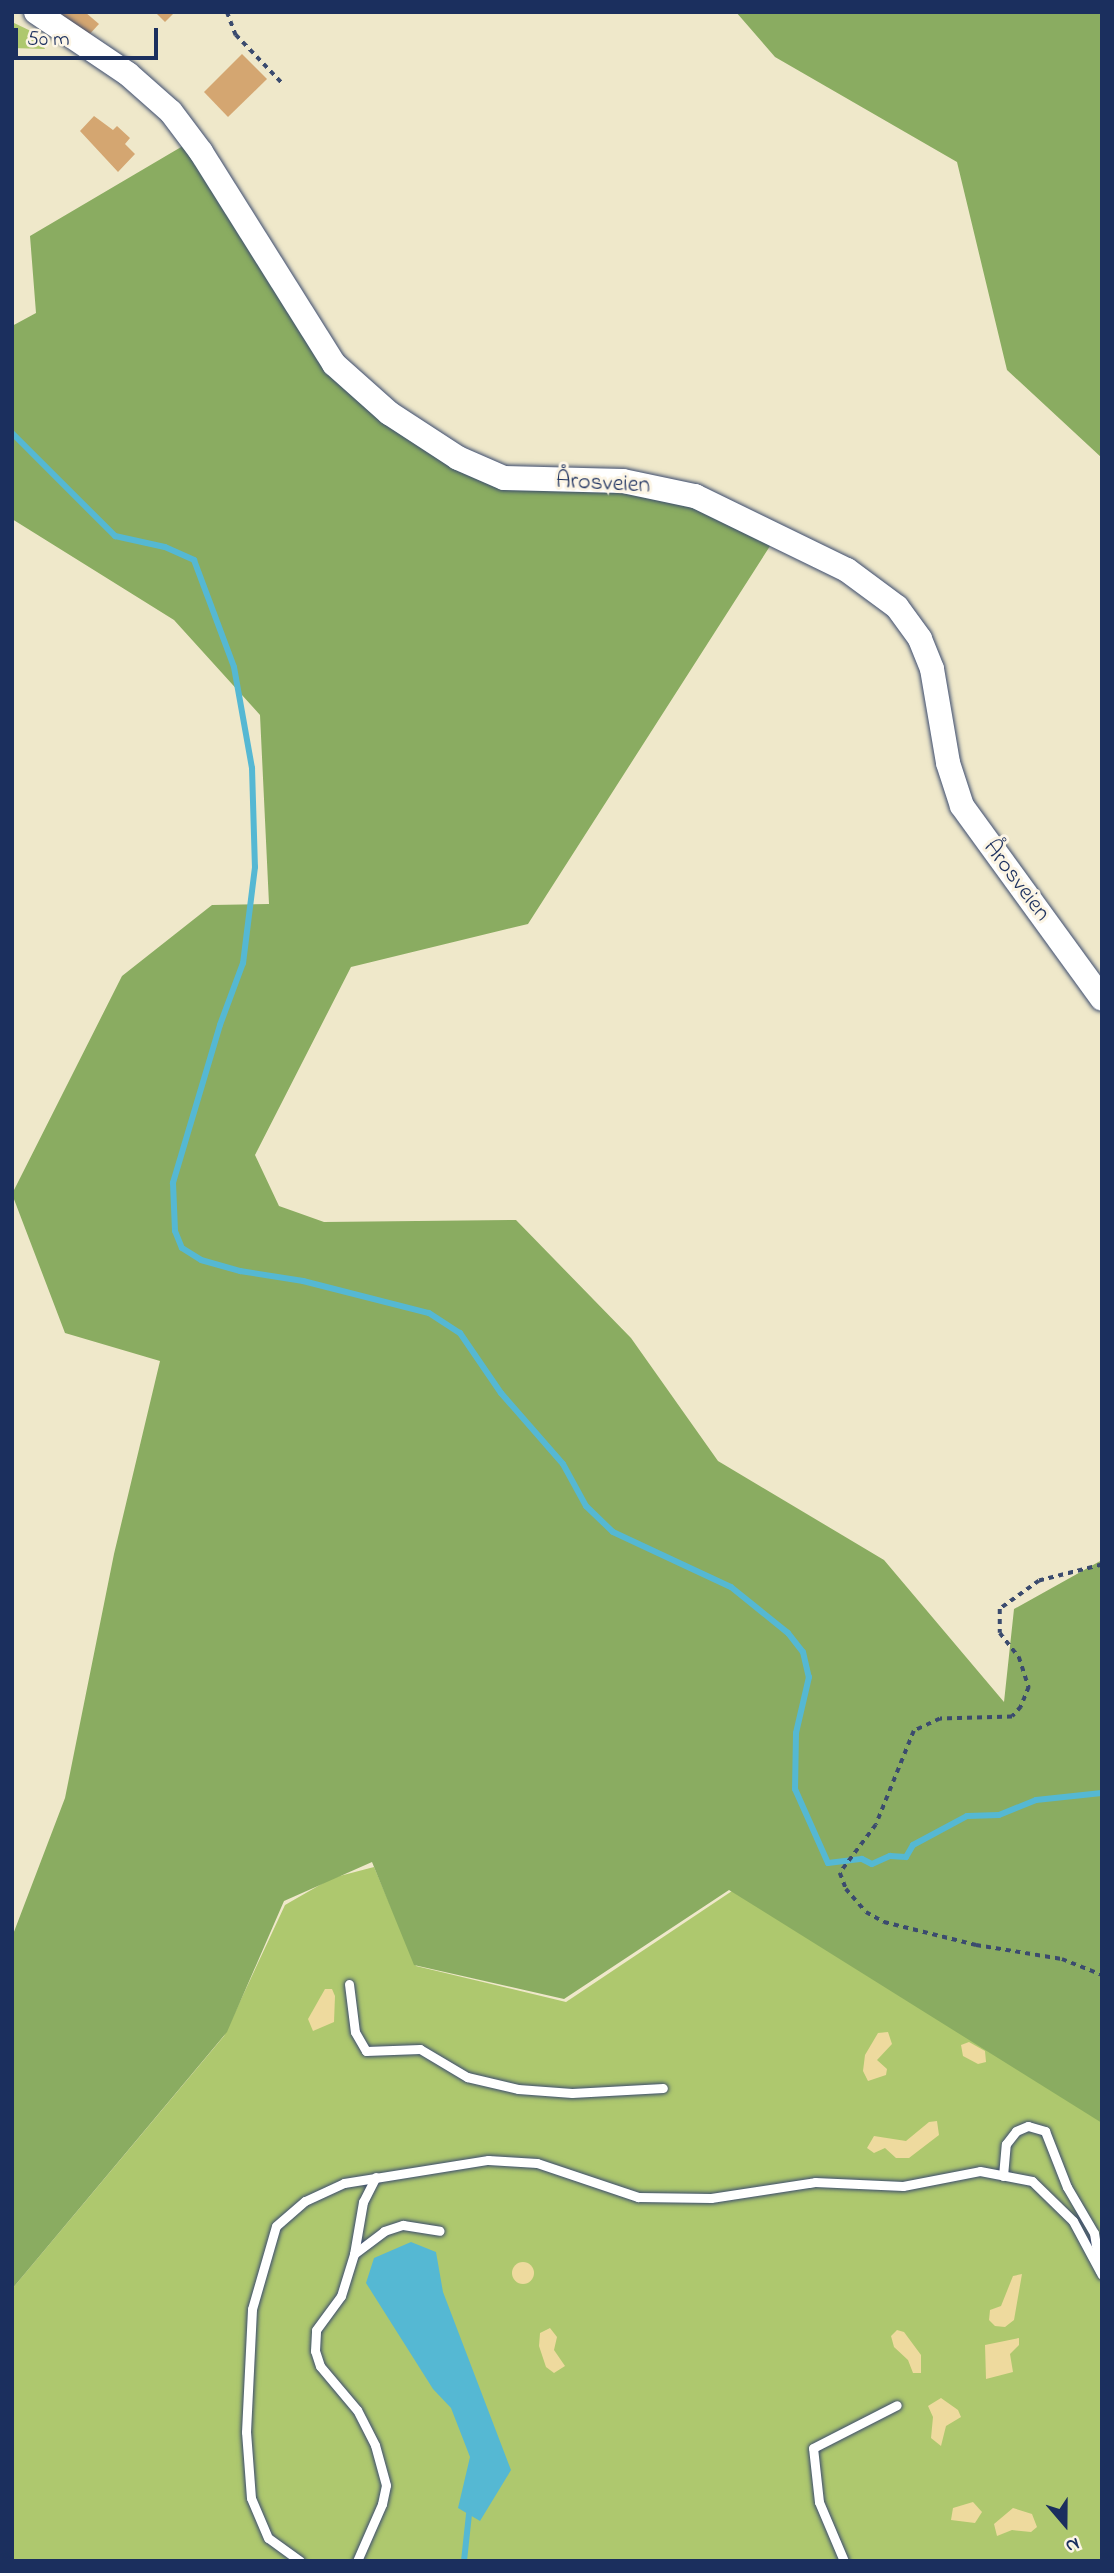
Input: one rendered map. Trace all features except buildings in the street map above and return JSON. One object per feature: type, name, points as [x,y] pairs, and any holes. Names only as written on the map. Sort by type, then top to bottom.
[{"type":"main road","name":"Årosveien","points":[[36,12],[128,74],[171,112],[201,152],[327,354],[357,388],[389,413],[458,458],[504,478],[622,481],[695,496],[847,570],[897,607],[920,639],[932,669],[948,764],[962,806],[1102,999]]},
{"type":"lane","points":[[349,1984],[355,2032],[366,2051],[420,2049],[467,2077],[518,2089],[572,2093],[663,2088]]},
{"type":"lane","points":[[1003,2176],[1006,2144],[1016,2131],[1028,2126],[1045,2131],[1067,2187],[1094,2233],[1101,2275]]},
{"type":"lane","points":[[300,2561],[268,2538],[251,2498],[246,2432],[252,2309],[276,2226],[305,2200],[344,2183],[488,2161],[537,2163],[638,2197],[711,2199],[815,2182],[903,2186],[980,2171],[1032,2181],[1073,2221],[1101,2275]]},
{"type":"lane","points":[[356,2561],[382,2504],[386,2484],[375,2445],[357,2410],[320,2366],[315,2351],[316,2330],[341,2296],[354,2254],[363,2202],[376,2177]]},
{"type":"lane","points":[[354,2254],[384,2231],[403,2225],[440,2231]]},
{"type":"lane","points":[[844,2561],[819,2502],[813,2448],[897,2405]]},
{"type":"path","points":[[227,12],[236,35],[282,83]]},
{"type":"path","points":[[1102,1565],[1039,1581],[1000,1609],[999,1633],[1019,1657],[1029,1687],[1021,1707],[1012,1717],[940,1719],[914,1731],[876,1825],[840,1873],[846,1889],[866,1912],[884,1922],[976,1945],[1062,1959],[1102,1975]]},
{"type":"green space","points":[[736,12],[1102,12],[1102,458],[1007,370],[957,162],[775,57]]},
{"type":"green space","points":[[12,22],[37,34],[45,49],[12,48]]},
{"type":"green space","points":[[193,140],[336,367],[476,466],[628,474],[779,532],[528,924],[351,967],[255,1155],[279,1206],[324,1222],[516,1220],[631,1338],[718,1461],[884,1560],[1004,1702],[1014,1609],[1102,1560],[1102,2123],[729,1890],[564,1999],[414,1965],[372,1862],[284,1901],[227,2032],[12,2289],[12,1937],[65,1798],[114,1554],[160,1361],[65,1333],[12,1194],[122,976],[212,905],[269,904],[260,715],[174,620],[12,519],[12,326],[36,313],[30,236]]},
{"type":"green space","points":[[374,1867],[416,1966],[566,2002],[732,1891],[1102,2118],[1102,2561],[12,2561],[12,2289],[224,2036],[285,1905],[332,1878]]},
{"type":"sand","points":[[325,1989],[332,1989],[335,1996],[334,2022],[313,2031],[308,2019]]},
{"type":"sand","points":[[888,2032],[892,2044],[877,2060],[887,2069],[886,2075],[868,2081],[863,2071],[865,2055],[878,2033]]},
{"type":"sand","points":[[969,2042],[985,2051],[986,2062],[978,2064],[963,2056],[961,2045]]},
{"type":"sand","points":[[937,2121],[939,2135],[909,2158],[896,2158],[885,2148],[874,2153],[867,2148],[874,2136],[906,2141],[929,2122]]},
{"type":"sand","points":[[523,2262],[531,2265],[534,2273],[531,2281],[523,2284],[515,2281],[512,2273],[515,2265]]},
{"type":"sand","points":[[1022,2274],[1014,2320],[1005,2327],[995,2326],[989,2320],[990,2310],[1001,2306],[1013,2276]]},
{"type":"sand","points":[[550,2328],[557,2337],[554,2350],[565,2366],[554,2373],[546,2367],[539,2346],[540,2333]]},
{"type":"sand","points":[[897,2330],[904,2332],[921,2355],[921,2373],[913,2373],[908,2360],[894,2347],[891,2336]]},
{"type":"sand","points":[[1019,2338],[1019,2345],[1010,2354],[1013,2372],[986,2379],[985,2345]]},
{"type":"sand","points":[[941,2398],[958,2410],[961,2417],[946,2426],[941,2446],[931,2438],[933,2417],[928,2406]]},
{"type":"sand","points":[[973,2502],[982,2512],[975,2523],[951,2520],[953,2508]]},
{"type":"sand","points":[[1013,2508],[1032,2514],[1037,2527],[1031,2532],[1012,2530],[997,2536],[994,2524]]},
{"type":"water","points":[[411,2242],[436,2252],[443,2292],[511,2470],[480,2521],[458,2508],[470,2457],[451,2408],[433,2389],[366,2283],[374,2258]]},
{"type":"waterway","points":[[12,433],[115,536],[165,547],[194,560],[234,667],[252,768],[255,867],[243,963],[220,1025],[173,1183],[175,1231],[182,1248],[201,1260],[240,1271],[303,1281],[429,1313],[460,1333],[501,1393],[563,1464],[586,1506],[613,1532],[731,1587],[788,1633],[803,1652],[809,1677],[796,1733],[795,1789],[828,1863],[862,1859],[872,1864],[890,1856],[906,1857],[913,1845],[967,1816],[999,1815],[1036,1800],[1102,1793]]},
{"type":"waterway","points":[[464,2561],[469,2514]]}]
